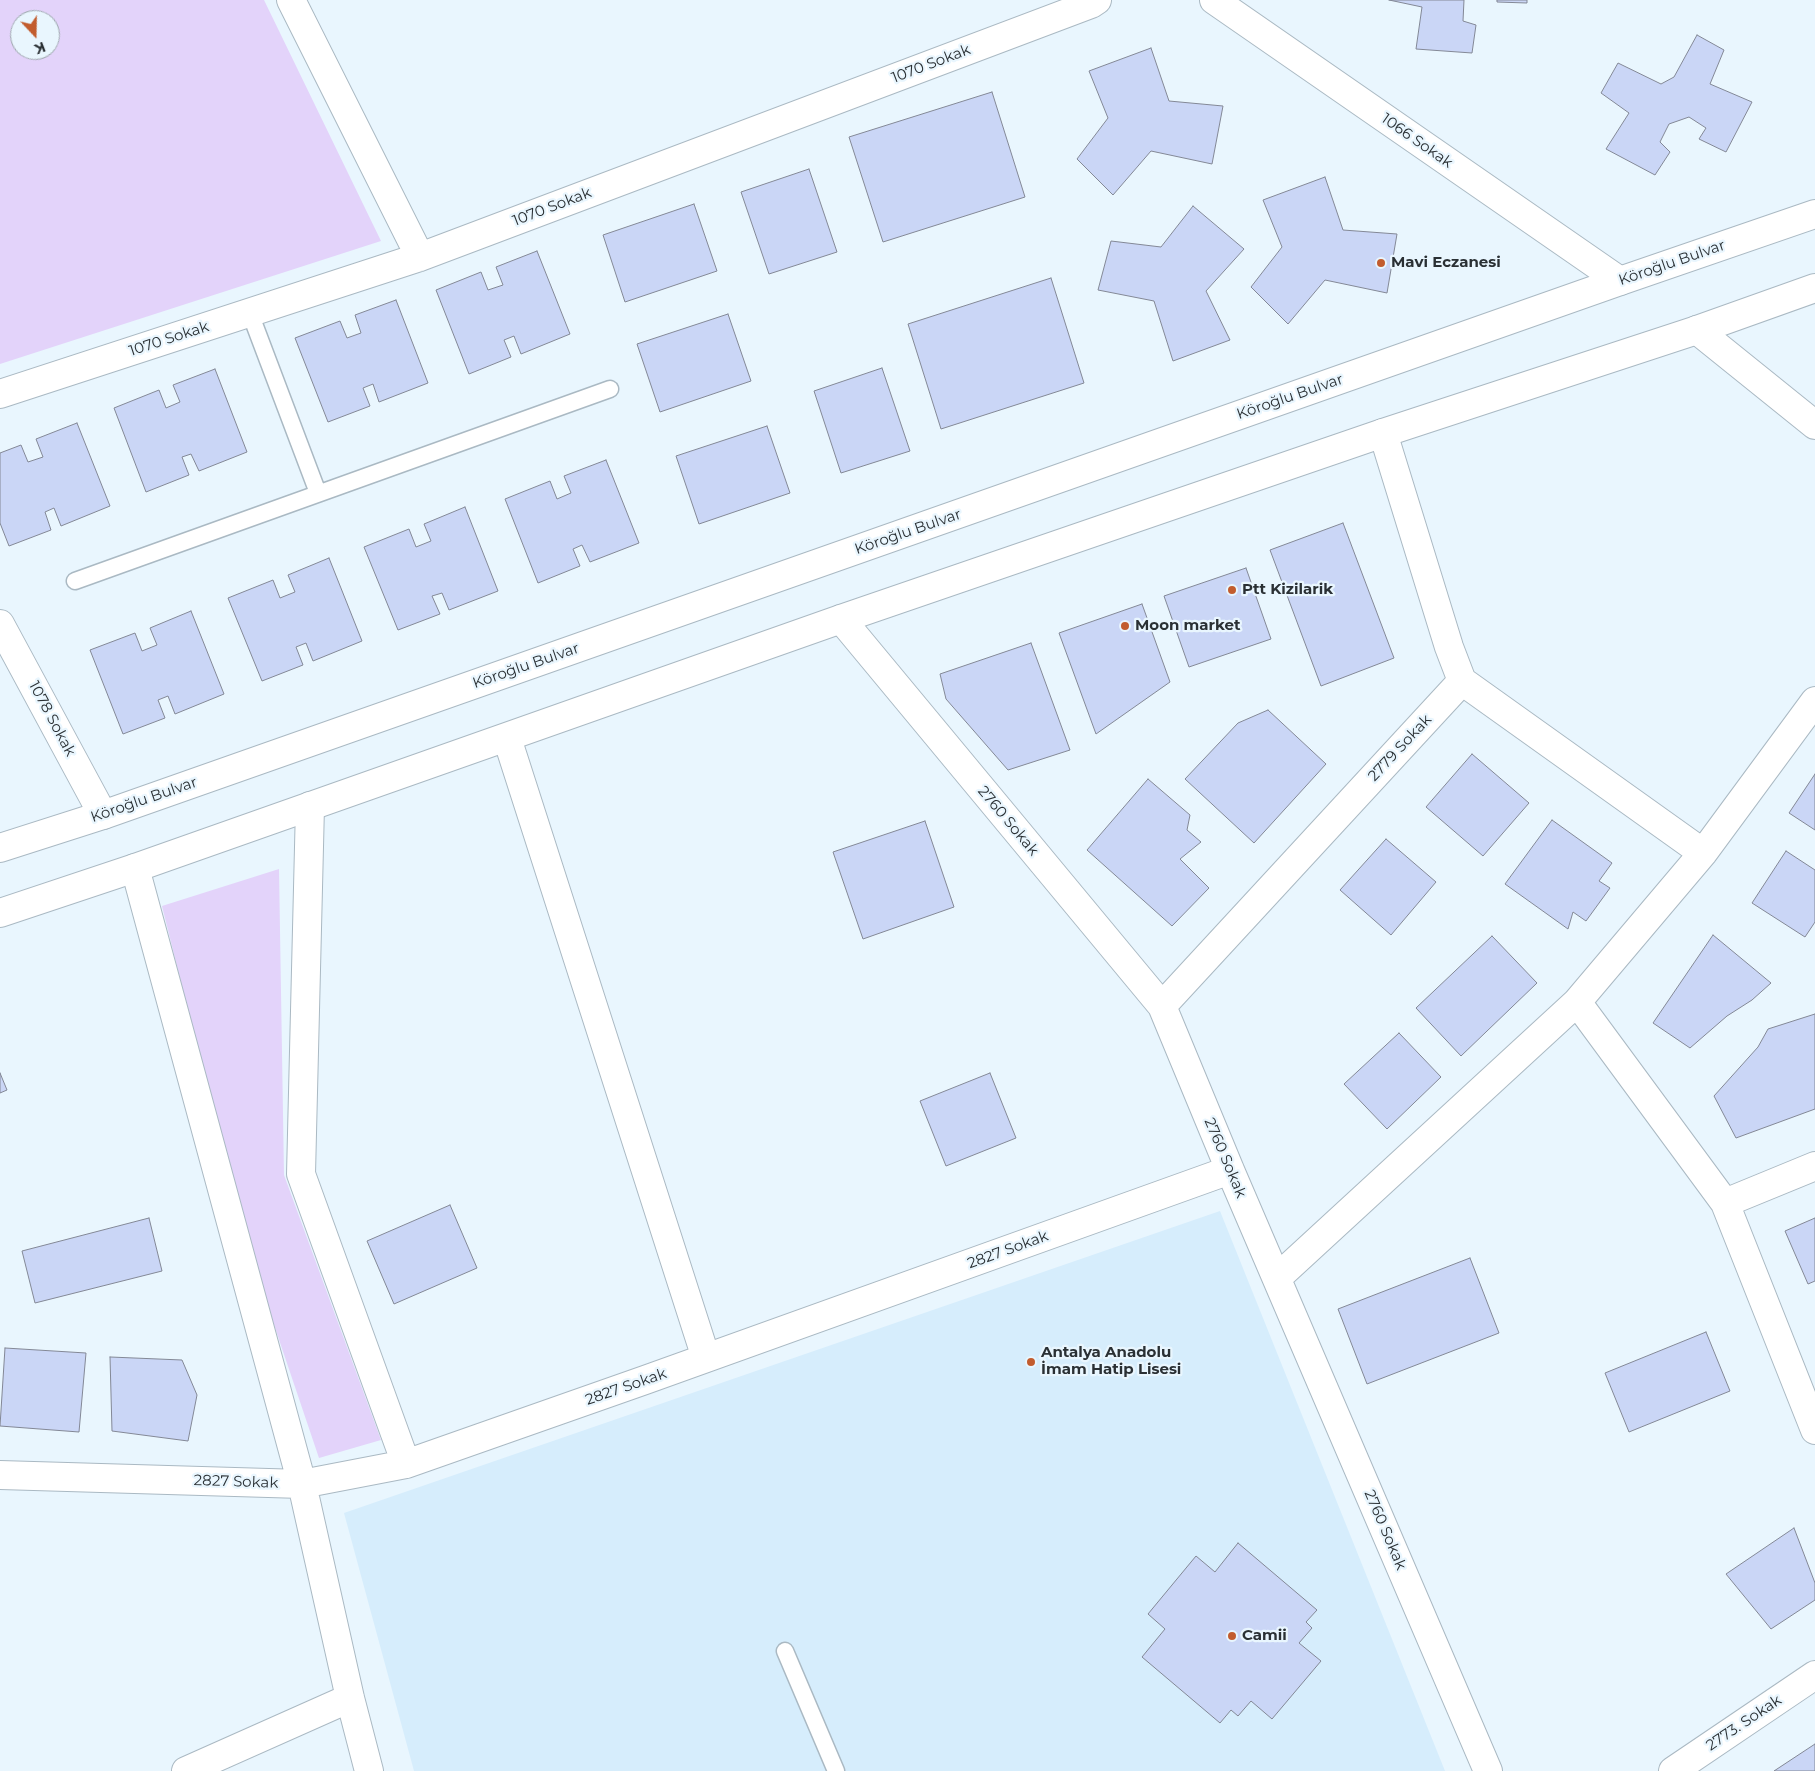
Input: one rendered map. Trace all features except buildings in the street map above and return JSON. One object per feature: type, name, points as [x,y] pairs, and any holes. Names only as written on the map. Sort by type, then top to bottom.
[{"type":"street","points":[[291,0],[420,257]]},
{"type":"street","name":"1070 Sokak","points":[[0,394],[420,257],[1091,4],[1096,0]]},
{"type":"street","name":"1066 Sokak","points":[[1214,0],[1620,281]]},
{"type":"street","name":"Köroğlu Bulvar","points":[[0,848],[103,815],[1815,214]]},
{"type":"street","points":[[0,913],[135,868],[507,738],[840,619],[1383,433],[1697,330],[1815,288]]},
{"type":"street","points":[[1697,330],[1815,425]]},
{"type":"street","points":[[1383,433],[1449,647],[1462,681],[1703,854]]},
{"type":"street","name":"2760 Sokak","points":[[840,619],[1162,1006],[1230,1170],[1488,1771]]},
{"type":"street","name":"1078 Sokak","points":[[0,624],[103,815]]},
{"type":"street","name":"2779 Sokak","points":[[1162,1006],[1462,681]]},
{"type":"street","points":[[1277,1278],[1577,1002],[1703,854],[1815,702]]},
{"type":"street","points":[[507,738],[706,1358]]},
{"type":"street","points":[[310,806],[301,1174],[406,1464]]},
{"type":"street","points":[[135,868],[302,1484],[350,1698],[369,1771]]},
{"type":"street","points":[[1577,1002],[1725,1203],[1815,1430]]},
{"type":"street","points":[[1725,1203],[1815,1166]]},
{"type":"street","name":"2827 Sokak","points":[[0,1475],[302,1484],[406,1464],[1230,1170]]},
{"type":"street","name":"2773. Sokak","points":[[1673,1771],[1815,1675]]},
{"type":"street","points":[[186,1771],[350,1698]]},
{"type":"lane","points":[[250,313],[318,493]]},
{"type":"lane","points":[[75,581],[610,389]]},
{"type":"lane","points":[[785,1651],[836,1771]]},
{"type":"shaded area","points":[[0,0],[264,0],[381,241],[0,364]]},
{"type":"shaded area","points":[[279,869],[284,1175],[381,1440],[319,1458],[244,1236],[162,906]]},
{"type":"shaded area","name":"Antalya Anadolu İmam Hatip Lisesi","points":[[1220,1211],[1445,1771],[414,1771],[344,1513]]},
{"type":"place","name":"Mavi Eczanesi","points":[[1381,263]]},
{"type":"place","name":"Ptt Kizilarik","points":[[1232,590]]},
{"type":"place","name":"Moon market","points":[[1125,626]]},
{"type":"place","name":"Antalya Anadolu İmam Hatip Lisesi","points":[[1031,1362]]},
{"type":"place","name":"Camii","points":[[1232,1636]]}]
